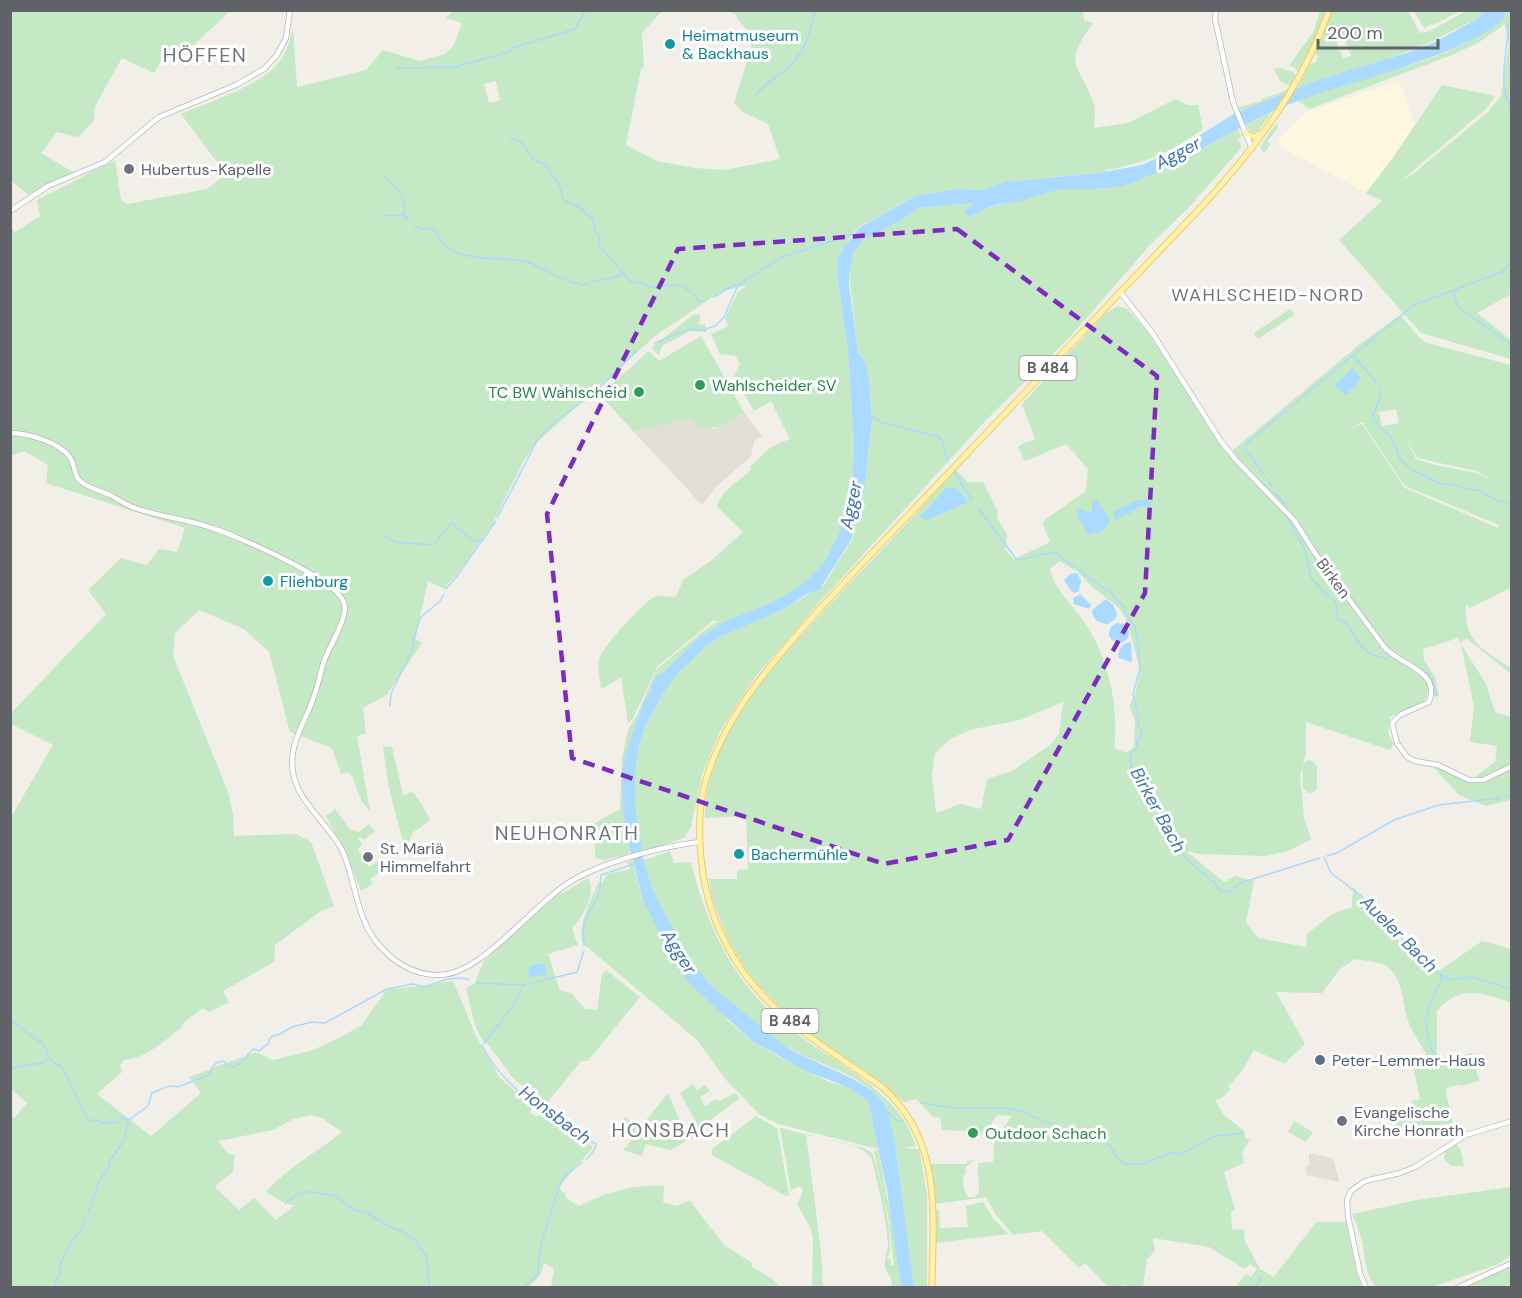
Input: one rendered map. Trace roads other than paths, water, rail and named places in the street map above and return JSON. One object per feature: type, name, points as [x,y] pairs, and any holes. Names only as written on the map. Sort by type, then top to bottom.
[{"type":"main road","name":"B 484","points":[[932,1287],[930,1172],[923,1146],[913,1123],[894,1097],[787,1019],[766,999],[730,951],[714,916],[703,872],[700,842],[700,811],[711,765],[726,731],[762,677],[845,582],[1204,204],[1252,149],[1301,74],[1329,10]]},
{"type":"main road","points":[[1245,132],[1254,137],[1266,129]]},
{"type":"street","points":[[10,211],[48,186],[105,162],[159,117],[236,85],[264,69],[277,56],[286,38],[291,10]]},
{"type":"street","points":[[1216,10],[1215,20],[1233,102],[1252,149]]},
{"type":"street","name":"Birken","points":[[1120,292],[1153,334],[1220,440],[1294,520],[1315,553],[1385,648],[1417,669],[1427,679],[1432,694],[1429,702],[1397,717],[1392,723],[1395,737],[1403,753],[1415,761],[1445,767],[1468,780],[1483,780],[1512,766]]},
{"type":"street","points":[[10,433],[42,439],[64,451],[73,463],[76,476],[85,484],[134,508],[212,527],[309,572],[339,594],[345,603],[344,615],[325,659],[312,702],[297,734],[292,770],[303,800],[330,832],[344,854],[361,913],[369,931],[383,950],[398,962],[417,972],[432,975],[446,975],[466,969],[484,956],[563,886],[592,870],[651,852],[700,842]]},
{"type":"street","points":[[1366,1287],[1360,1273],[1348,1216],[1347,1203],[1351,1191],[1365,1180],[1400,1173],[1415,1167],[1466,1135],[1512,1120]]},
{"type":"street","points":[[1457,1287],[1512,1263]]},
{"type":"water","name":"Agger","points":[[1486,11],[1506,11],[1501,20],[1490,29],[1455,48],[1280,108],[1199,151],[1131,183],[1106,188],[1058,190],[1017,202],[998,204],[969,217],[964,211],[972,203],[918,208],[899,222],[864,239],[854,252],[849,285],[858,351],[865,362],[869,380],[872,421],[864,492],[851,540],[819,590],[807,594],[782,610],[720,637],[705,647],[677,674],[662,695],[646,725],[639,746],[635,772],[635,804],[644,863],[654,892],[686,954],[709,984],[791,1050],[853,1079],[871,1090],[883,1102],[888,1112],[895,1143],[914,1287],[901,1287],[887,1190],[868,1101],[847,1087],[806,1071],[752,1041],[692,986],[676,965],[643,900],[623,814],[623,768],[627,749],[655,677],[664,672],[699,637],[728,620],[766,605],[794,590],[809,578],[824,563],[843,525],[852,485],[854,444],[848,351],[837,274],[838,259],[859,228],[915,196],[957,189],[983,190],[1005,182],[1098,173],[1142,165],[1181,147],[1232,115],[1315,81],[1437,41],[1475,20]]},
{"type":"water","points":[[1353,368],[1361,379],[1346,395],[1334,385]]},
{"type":"water","points":[[947,487],[958,489],[968,502],[927,520],[920,517]]},
{"type":"water","points":[[1146,499],[1152,504],[1150,506],[1138,507],[1136,511],[1132,510],[1132,513],[1119,517],[1116,522],[1113,511]]},
{"type":"water","points":[[1097,500],[1110,523],[1102,531],[1088,535],[1077,515],[1078,510],[1081,509],[1088,514],[1092,512],[1093,502]]},
{"type":"water","points":[[1075,573],[1081,581],[1079,591],[1074,593],[1064,580],[1070,574]]},
{"type":"water","points":[[1080,594],[1091,605],[1089,609],[1074,604],[1073,598]]},
{"type":"water","points":[[1106,599],[1113,605],[1117,614],[1115,619],[1108,624],[1097,620],[1092,610]]},
{"type":"water","points":[[1119,623],[1126,626],[1129,633],[1126,640],[1119,643],[1112,640],[1109,633],[1112,626]]},
{"type":"water","points":[[1131,642],[1132,662],[1119,658],[1123,645]]},
{"type":"water","points":[[543,963],[547,974],[528,978],[530,966]]},
{"type":"waterway","points":[[396,68],[456,67],[511,51],[512,48],[575,29],[586,10]]},
{"type":"waterway","points":[[756,95],[797,59],[808,36],[815,10]]},
{"type":"waterway","points":[[1508,25],[1504,78],[1507,99],[1512,110]]},
{"type":"waterway","points":[[509,138],[521,142],[534,160],[546,165],[560,187],[563,200],[581,208],[593,218],[596,232],[600,235],[598,244],[631,282],[642,283],[650,287],[677,285],[689,290],[699,301],[703,302]]},
{"type":"waterway","points":[[386,178],[401,195],[405,209],[404,215],[409,221]]},
{"type":"waterway","points":[[381,216],[404,215]]},
{"type":"waterway","points":[[413,226],[424,229],[432,228],[444,245],[464,255],[523,261],[568,281],[584,285],[622,274]]},
{"type":"waterway","points":[[655,343],[689,329],[703,330],[715,326],[724,317],[738,285],[782,257],[854,234]]},
{"type":"waterway","points":[[1265,476],[1246,450],[1246,444],[1414,305],[1502,272],[1512,261]]},
{"type":"waterway","points":[[714,297],[737,285]]},
{"type":"waterway","points":[[1453,291],[1458,307],[1512,345]]},
{"type":"waterway","points":[[497,518],[538,439],[548,428],[597,390],[637,351]]},
{"type":"waterway","points":[[1355,354],[1357,360],[1376,382]]},
{"type":"waterway","points":[[1379,389],[1380,397],[1373,416],[1377,425],[1392,438],[1400,459],[1411,469],[1441,484],[1478,490],[1498,501],[1512,503]]},
{"type":"waterway","name":"Birker Bach","points":[[871,416],[881,422],[939,437],[948,461]]},
{"type":"waterway","name":"Birker Bach","points":[[955,474],[972,500]]},
{"type":"waterway","points":[[1268,479],[1272,487]]},
{"type":"waterway","points":[[1275,493],[1284,503]]},
{"type":"waterway","name":"Birker Bach","points":[[978,508],[1017,560],[1055,553],[1111,593],[1126,609],[1126,615],[1135,626],[1140,667],[1133,694],[1142,737],[1138,739],[1137,747],[1130,756],[1132,770],[1161,808],[1173,830],[1177,846],[1186,859],[1215,883],[1221,891],[1229,892],[1240,883],[1320,858]]},
{"type":"waterway","points":[[1285,514],[1305,549],[1311,578],[1334,600],[1338,619],[1345,622],[1367,651],[1388,659]]},
{"type":"waterway","points":[[464,566],[496,521]]},
{"type":"waterway","points":[[386,537],[395,542],[433,545],[451,524],[455,524],[474,541],[484,540]]},
{"type":"waterway","points":[[447,588],[462,570]]},
{"type":"waterway","points":[[390,706],[391,694],[410,654],[420,618],[440,601],[444,594]]},
{"type":"waterway","points":[[1400,656],[1430,675]]},
{"type":"waterway","points":[[1432,678],[1436,695]]},
{"type":"waterway","points":[[1505,796],[1512,794]]},
{"type":"waterway","name":"Aueler Bach","points":[[1327,856],[1337,853],[1394,820],[1439,805],[1500,798]]},
{"type":"waterway","name":"Aueler Bach","points":[[1324,857],[1331,873],[1372,904],[1403,940],[1440,974],[1442,981],[1436,988],[1425,1020],[1431,1048],[1437,1057]]},
{"type":"waterway","name":"Honsbach","points":[[585,945],[583,937],[585,923],[600,889],[601,875],[634,864]]},
{"type":"waterway","name":"Honsbach","points":[[484,1043],[513,1006],[524,985],[577,972],[584,951]]},
{"type":"waterway","points":[[1440,974],[1450,980],[1471,977],[1512,989]]},
{"type":"waterway","points":[[10,1019],[41,1042],[49,1059],[63,1068],[88,1120],[95,1119],[102,1123],[118,1122],[121,1117],[129,1120],[148,1106],[152,1093],[168,1087],[178,1087],[209,1075],[218,1062],[224,1061],[228,1066],[234,1067],[247,1058],[254,1049],[259,1051],[268,1044],[271,1037],[292,1027],[312,1022],[325,1023],[387,989],[413,984],[425,987],[447,979],[469,980]]},
{"type":"waterway","points":[[477,983],[524,985]]},
{"type":"waterway","name":"Honsbach","points":[[482,1045],[503,1076],[517,1090],[596,1144],[587,1159]]},
{"type":"waterway","points":[[10,1068],[42,1063],[47,1060]]},
{"type":"waterway","points":[[922,1103],[955,1108],[998,1108],[1019,1111],[1062,1129],[1088,1144],[1099,1136],[1105,1139],[1120,1161],[1126,1164],[1143,1164],[1170,1153],[1180,1154],[1215,1136],[1243,1133]]},
{"type":"waterway","points":[[887,1112],[899,1122],[902,1121]]},
{"type":"waterway","points":[[88,1213],[100,1180],[123,1142],[129,1120]]},
{"type":"waterway","name":"Honsbach","points":[[523,1288],[537,1275],[541,1244],[561,1181],[582,1163]]},
{"type":"waterway","name":"Honsbach","points":[[285,1204],[300,1192],[335,1196],[354,1210],[368,1213],[388,1226],[404,1232],[415,1240],[427,1257],[429,1288]]},
{"type":"waterway","points":[[53,1288],[69,1246],[81,1231],[86,1220]]},
{"type":"waterway","points":[[1255,1288],[1261,1278]]},
{"type":"place","name":"Heimatmuseum & Backhaus","points":[[670,44]]},
{"type":"place","name":"Hubertus-Kapelle","points":[[129,169]]},
{"type":"place","name":"Wahlscheider SV","points":[[700,385]]},
{"type":"place","name":"TC BW Wahlscheid","points":[[639,392]]},
{"type":"place","name":"Fliehburg","points":[[268,581]]},
{"type":"place","name":"Bachermühle","points":[[739,854]]},
{"type":"place","name":"St. Mariä Himmelfahrt","points":[[368,857]]},
{"type":"place","name":"Peter-Lemmer-Haus","points":[[1320,1060]]},
{"type":"place","name":"Evangelische Kirche Honrath","points":[[1342,1121]]},
{"type":"place","name":"Outdoor Schach","points":[[973,1133]]},
{"type":"district","name":"HÖFFEN","points":[[205,55]]},
{"type":"district","name":"WAHLSCHEID-NORD","points":[[1268,295]]},
{"type":"district","name":"NEUHONRATH","points":[[567,833]]},
{"type":"district","name":"HONSBACH","points":[[671,1130]]}]
